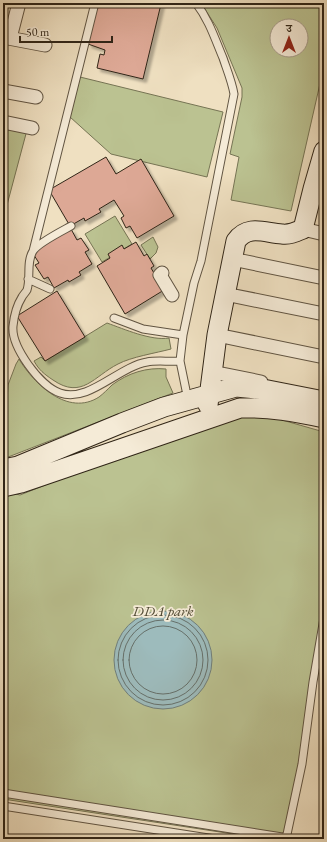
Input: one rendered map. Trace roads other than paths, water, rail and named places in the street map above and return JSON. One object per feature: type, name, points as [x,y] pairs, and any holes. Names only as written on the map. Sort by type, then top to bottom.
[{"type":"street","points":[[19,3],[7,38],[45,45]]},
{"type":"street","points":[[3,91],[36,98]]},
{"type":"street","points":[[3,122],[32,128]]},
{"type":"street","points":[[303,229],[318,190],[324,153]]},
{"type":"street","points":[[207,419],[208,395],[217,335],[236,241],[241,235],[256,230],[283,234],[294,233],[303,229],[324,234]]},
{"type":"street","points":[[232,259],[324,278]]},
{"type":"street","points":[[162,273],[160,275],[172,295]]},
{"type":"street","points":[[225,294],[324,314]]},
{"type":"street","points":[[217,335],[324,357]]},
{"type":"street","points":[[212,372],[324,394]]},
{"type":"street","points":[[3,469],[18,466],[164,407],[236,387],[268,390],[324,401]]},
{"type":"street","points":[[3,487],[21,483],[240,408],[260,407],[281,409],[324,418]]},
{"type":"lane","points":[[95,3],[33,251],[29,268],[27,290],[21,298],[16,310],[13,327],[15,339],[19,351],[38,377],[60,393],[74,395],[88,391],[123,371],[146,362],[180,362]]},
{"type":"lane","points":[[188,401],[180,362],[183,335],[194,284],[201,261],[234,94],[227,69],[212,30],[196,3]]},
{"type":"lane","points":[[33,251],[39,245],[71,226]]},
{"type":"lane","points":[[28,279],[50,289]]},
{"type":"lane","points":[[114,318],[143,329],[183,335]]},
{"type":"lane","points":[[286,838],[302,764],[321,655],[324,618]]},
{"type":"lane","points":[[3,793],[296,839]]},
{"type":"lane","points":[[3,806],[215,839]]},
{"type":"water","points":[[163,611],[182,614],[198,625],[209,641],[212,660],[209,679],[198,695],[182,706],[163,709],[144,706],[128,695],[117,679],[114,660],[117,641],[128,625],[144,614]]},
{"type":"park label","name":"DDA park","points":[[163,611]]}]
